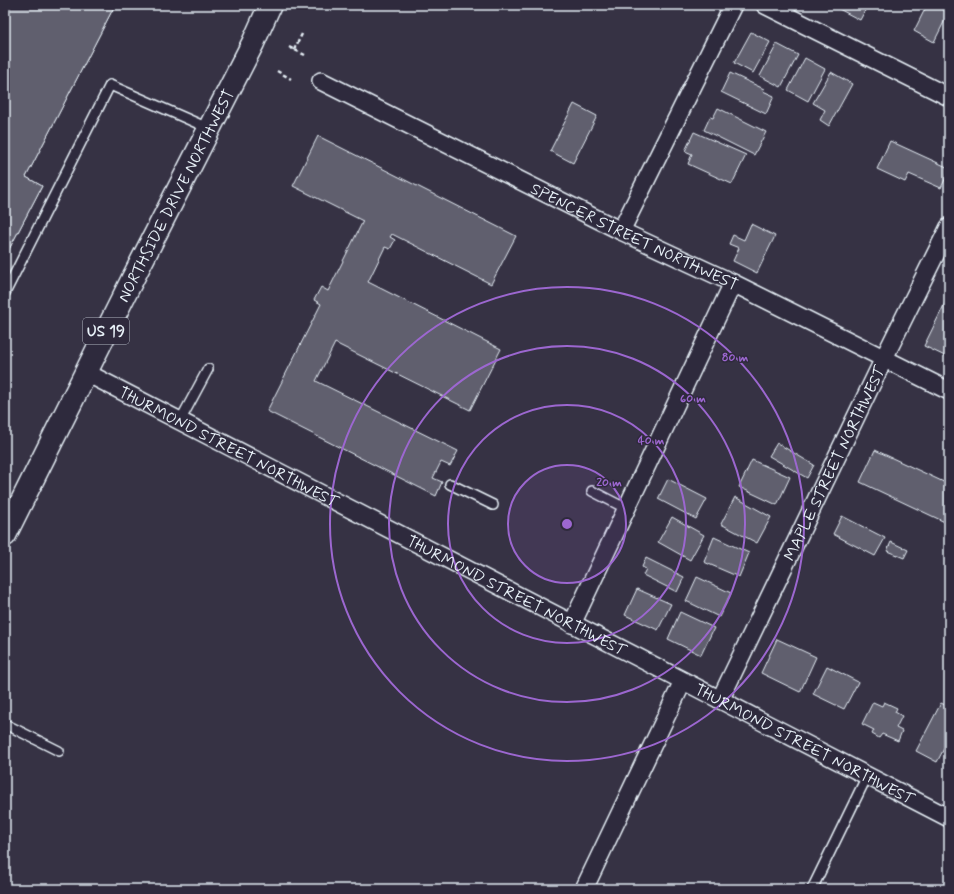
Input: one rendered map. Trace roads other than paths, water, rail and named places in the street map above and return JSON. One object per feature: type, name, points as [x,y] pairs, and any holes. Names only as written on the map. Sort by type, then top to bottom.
[{"type":"main road","name":"NORTHSIDE DRIVE NORTHWEST","points":[[5,535],[85,372],[208,128],[253,43],[270,5]]},
{"type":"street","points":[[622,232],[733,5]]},
{"type":"street","points":[[765,5],[949,97]]},
{"type":"street","name":"SPENCER STREET NORTHWEST","points":[[321,81],[622,232],[733,283],[949,391]]},
{"type":"street","name":"MAPLE STREET NORTHWEST","points":[[720,700],[949,227]]},
{"type":"street","points":[[572,624],[733,283]]},
{"type":"street","name":"THURMOND STREET NORTHWEST","points":[[85,372],[949,818]]},
{"type":"street","points":[[584,889],[683,681]]},
{"type":"lane","points":[[5,293],[110,85],[208,128]]},
{"type":"lane","points":[[180,421],[208,369]]},
{"type":"lane","points":[[450,484],[493,505]]},
{"type":"lane","points":[[592,491],[627,509]]},
{"type":"lane","points":[[5,724],[59,751]]},
{"type":"lane","points":[[812,889],[867,776]]}]
